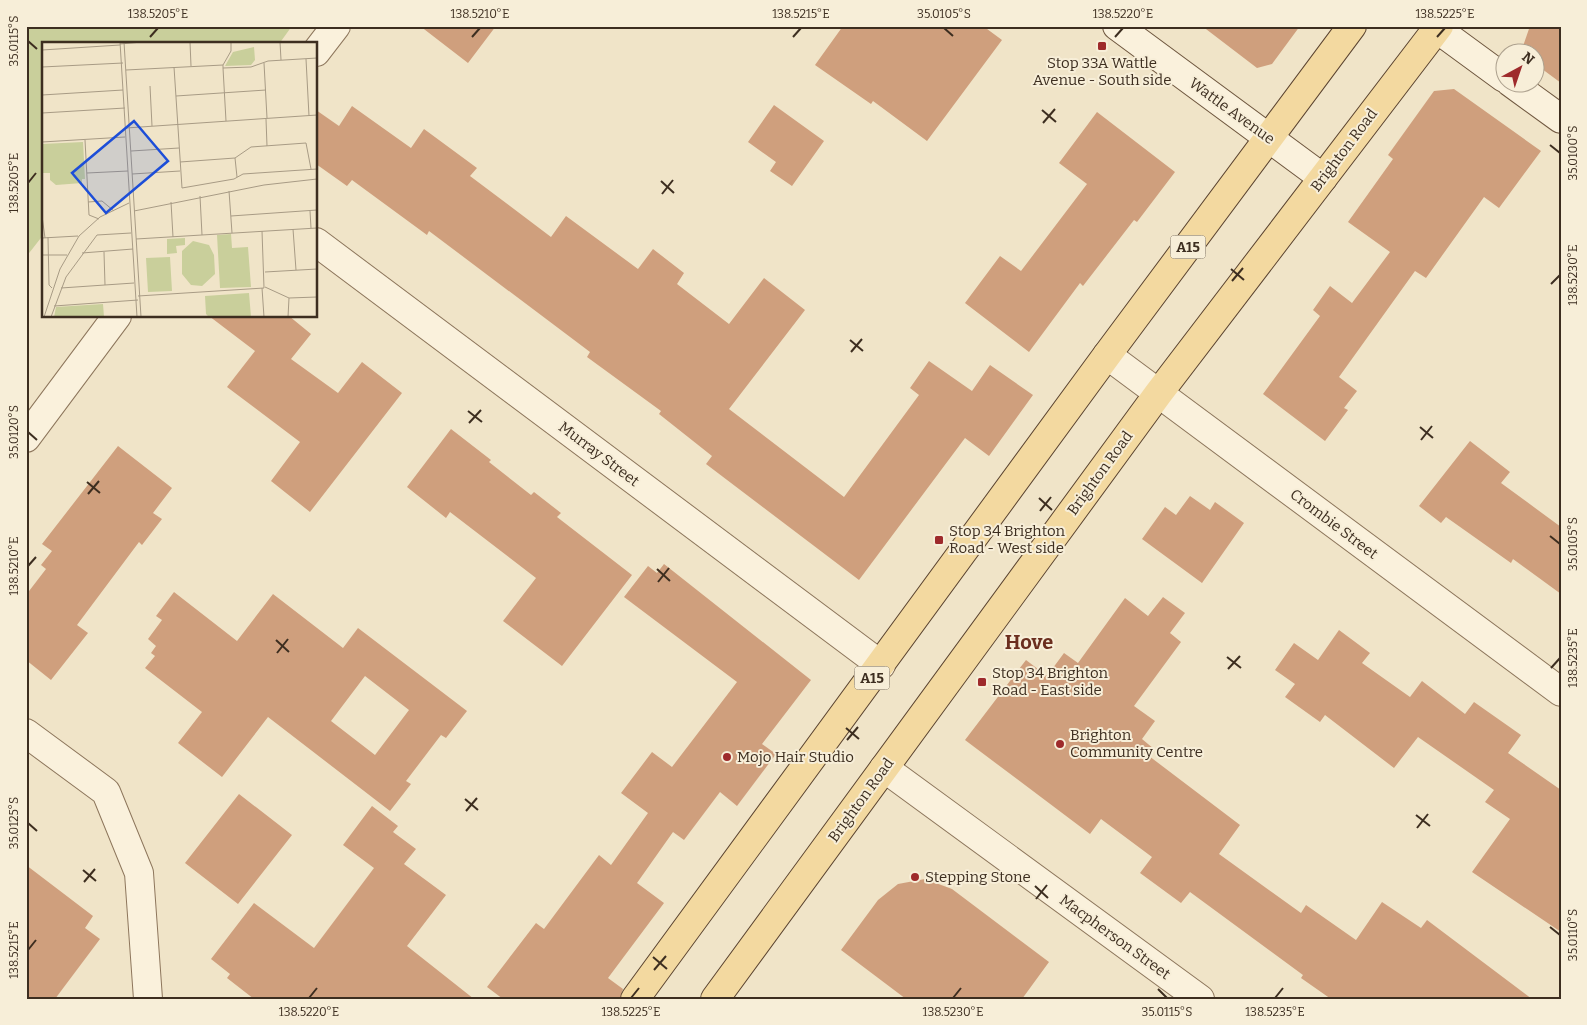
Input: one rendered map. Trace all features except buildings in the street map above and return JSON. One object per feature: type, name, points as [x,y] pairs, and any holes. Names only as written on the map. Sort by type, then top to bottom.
[{"type":"main road","name":"A15","points":[[635,999],[1107,355],[1270,139],[1352,26]]},
{"type":"main road","name":"Brighton Road","points":[[715,999],[1158,394],[1436,27]]},
{"type":"street","points":[[318,49],[336,26]]},
{"type":"street","name":"Wattle Avenue","points":[[1117,26],[1323,178]]},
{"type":"street","points":[[1436,27],[1494,70]]},
{"type":"street","points":[[1524,92],[1561,119]]},
{"type":"street","name":"Murray Street","points":[[318,243],[881,665]]},
{"type":"street","points":[[26,438],[116,318]]},
{"type":"street","name":"Crombie Street","points":[[1107,355],[1561,692]]},
{"type":"street","points":[[26,733],[106,792],[139,873],[148,999]]},
{"type":"street","name":"Macpherson Street","points":[[884,768],[1200,999]]},
{"type":"green space","points":[[26,26],[292,26],[280,42],[42,42],[42,237],[26,257]]},
{"type":"place","name":"Stop 33A Wattle Avenue - South side","points":[[1102,46]]},
{"type":"place","name":"Stop 34 Brighton Road - West side","points":[[939,540]]},
{"type":"place","name":"Stop 34 Brighton Road - East side","points":[[982,682]]},
{"type":"place","name":"Brighton Community Centre","points":[[1060,744]]},
{"type":"place","name":"Mojo Hair Studio","points":[[727,757]]},
{"type":"place","name":"Stepping Stone","points":[[915,877]]},
{"type":"district","name":"Hove","points":[[1029,642]]}]
